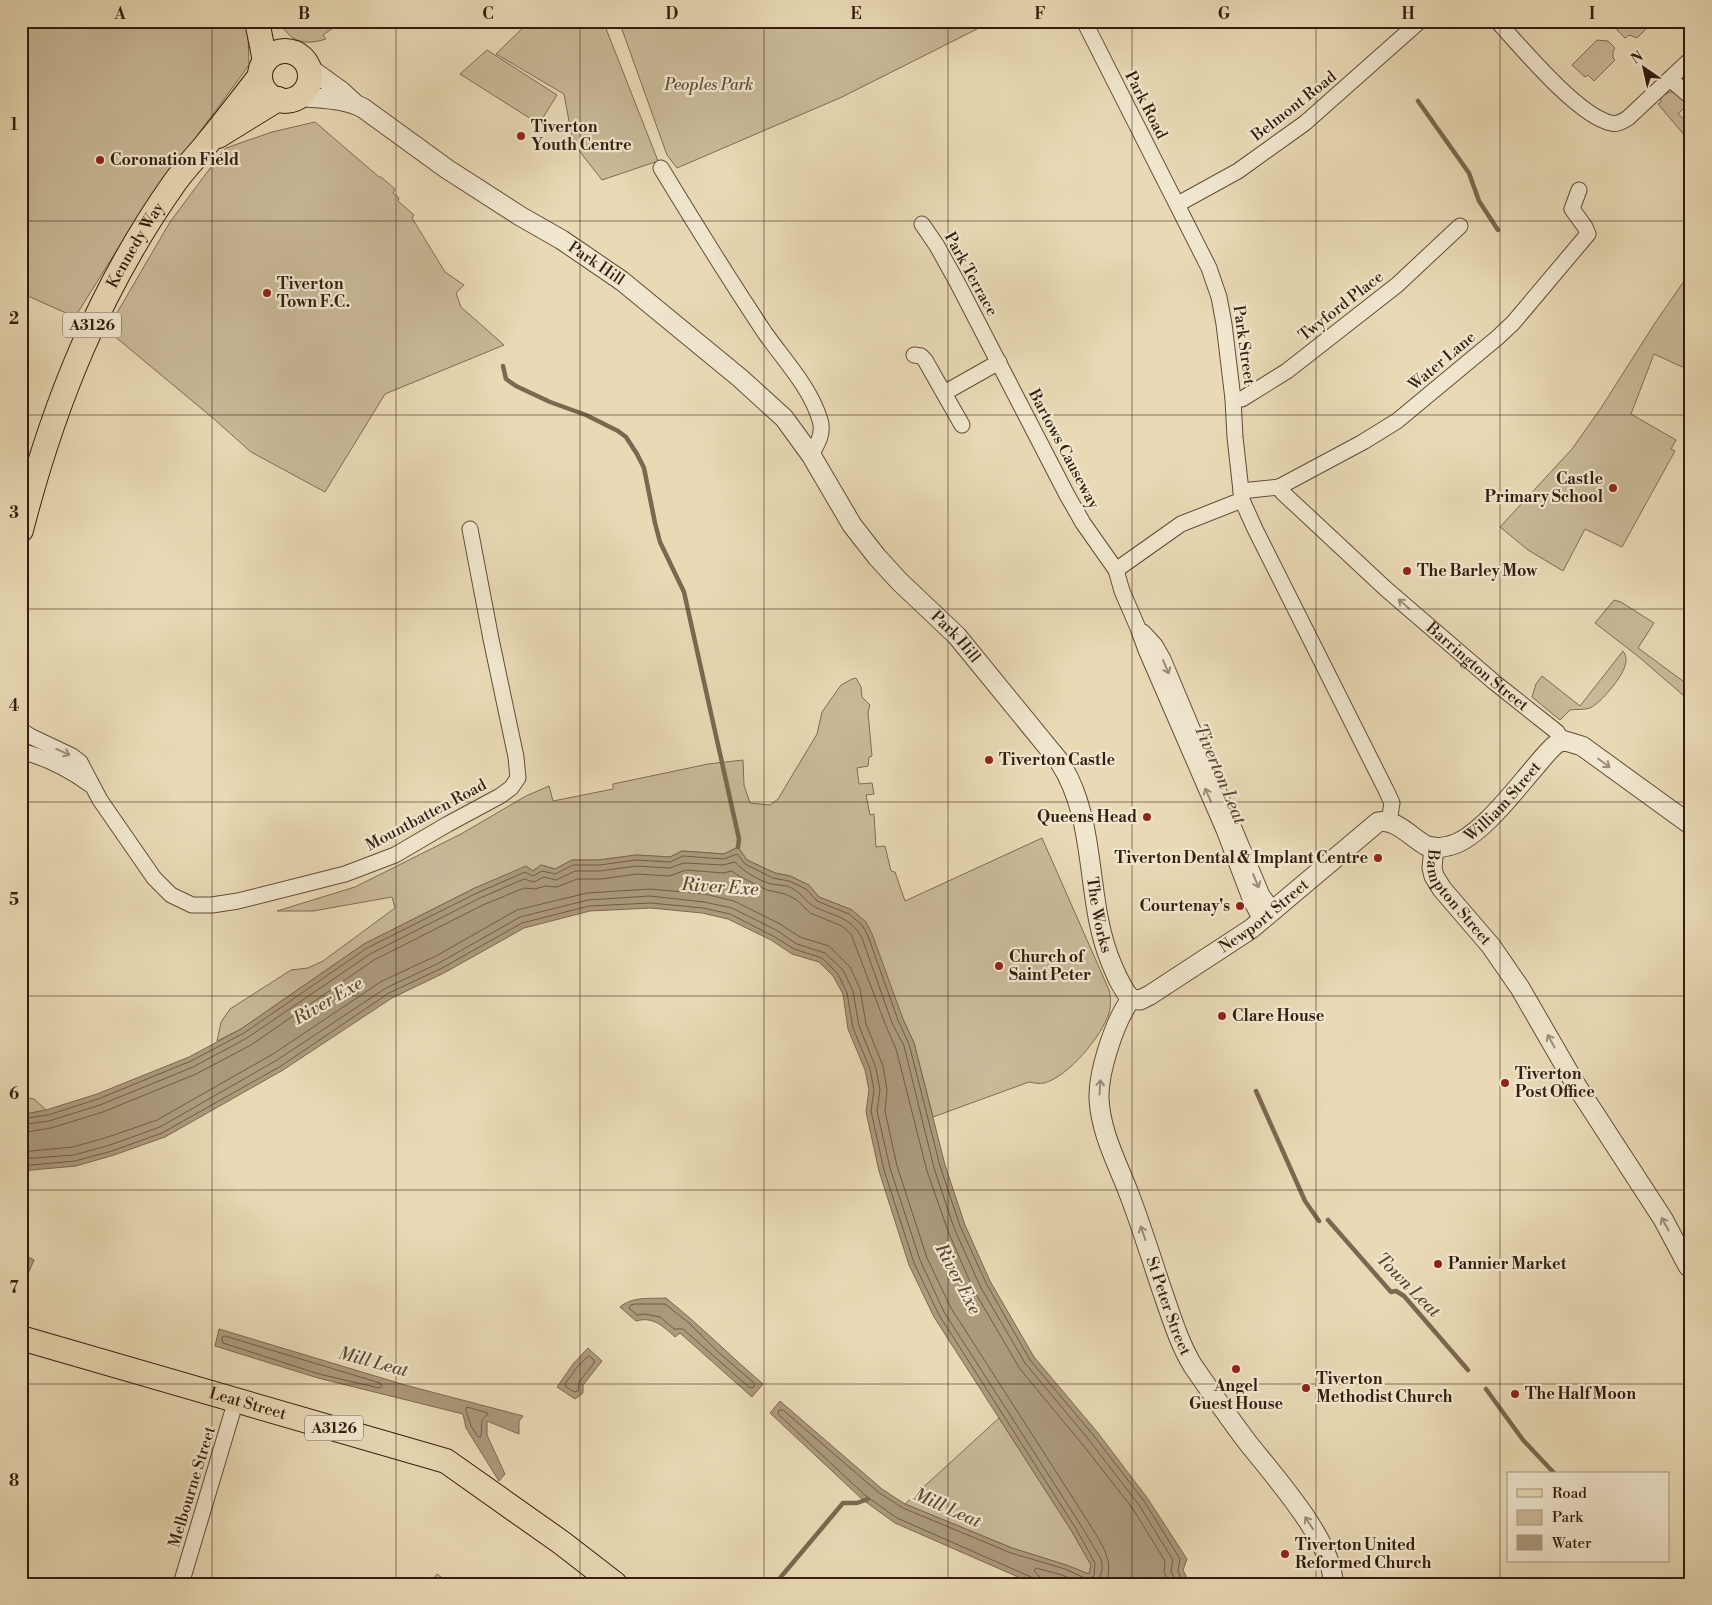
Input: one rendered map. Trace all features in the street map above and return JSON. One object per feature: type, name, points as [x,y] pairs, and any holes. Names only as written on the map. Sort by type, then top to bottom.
[{"type":"main road","points":[[257,21],[263,69],[262,84],[265,90],[289,98],[305,90],[309,83],[309,68],[300,56],[288,52],[277,52],[263,69]]},
{"type":"main road","points":[[266,21],[288,52]]},
{"type":"main road","name":"Kennedy Way","points":[[21,530],[41,458],[83,344],[104,300],[156,211],[192,160],[208,142],[263,69]]},
{"type":"main road","name":"Kennedy Way","points":[[208,142],[289,98]]},
{"type":"main road","name":"Leat Street","points":[[21,1338],[446,1461],[562,1543],[615,1584]]},
{"type":"street","name":"Park Road","points":[[1084,21],[1178,204]]},
{"type":"street","name":"Belmont Road","points":[[1178,204],[1238,171],[1304,123],[1420,21]]},
{"type":"street","points":[[1507,25],[1580,108],[1610,123],[1616,124],[1628,118],[1691,59]]},
{"type":"street","name":"Park Hill","points":[[309,68],[341,91],[355,104],[378,118],[447,169],[562,240],[622,281],[740,378],[784,418],[811,455],[852,525],[877,557],[956,636],[1059,761],[1074,787],[1084,825]]},
{"type":"street","points":[[1670,78],[1691,97]]},
{"type":"street","name":"Park Hill","points":[[289,98],[355,104]]},
{"type":"street","points":[[661,168],[720,264],[779,353],[805,388],[820,420],[821,436],[811,455]]},
{"type":"street","name":"Water Lane","points":[[1116,570],[1181,524],[1242,495],[1279,487],[1364,442],[1397,421],[1513,323],[1588,234],[1586,227],[1572,209],[1579,190]]},
{"type":"street","name":"Park Street","points":[[1178,204],[1209,268],[1219,296],[1234,399],[1235,437],[1242,495]]},
{"type":"street","name":"Park Terrace","points":[[922,224],[937,246],[988,340]]},
{"type":"street","name":"Twyford Place","points":[[1234,399],[1242,399],[1287,371],[1397,285],[1460,226]]},
{"type":"street","name":"Bartows Causeway","points":[[988,340],[1083,524],[1116,570],[1129,609],[1138,628],[1155,645],[1163,659],[1262,895],[1267,915]]},
{"type":"street","points":[[914,355],[921,356],[925,360],[962,425]]},
{"type":"street","points":[[944,393],[999,362]]},
{"type":"street","name":"Barrington Street","points":[[1279,487],[1282,492],[1386,589],[1494,682],[1557,732],[1562,740],[1582,746],[1691,825]]},
{"type":"street","points":[[1242,495],[1255,529],[1392,803],[1389,822]]},
{"type":"street","name":"Mountbatten Road","points":[[21,730],[80,762],[87,772],[92,787],[126,840],[154,878],[171,895],[192,905],[212,905],[238,901],[344,874],[395,855],[500,796],[511,788],[518,778],[516,757],[470,529]]},
{"type":"street","name":"William Street","points":[[1434,847],[1459,843],[1481,826],[1504,804],[1549,751],[1562,740]]},
{"type":"street","name":"Mountbatten Road","points":[[21,751],[74,772],[92,787]]},
{"type":"street","name":"Newport Street","points":[[1131,999],[1140,1000],[1150,995],[1251,929],[1372,825],[1378,822],[1389,822]]},
{"type":"street","name":"Bampton Street","points":[[1389,822],[1426,846],[1434,847],[1432,868],[1438,883],[1490,946],[1520,988],[1576,1085],[1662,1219],[1689,1266]]},
{"type":"street","name":"The Works","points":[[1084,825],[1097,920],[1101,936],[1116,975],[1131,999]]},
{"type":"street","name":"St Peter Street","points":[[1131,999],[1124,1008],[1114,1034],[1100,1081],[1099,1098],[1105,1135],[1131,1198],[1172,1321],[1192,1363],[1230,1418],[1311,1525],[1330,1563],[1333,1584]]},
{"type":"street","name":"Melbourne Street","points":[[186,1582],[236,1400]]},
{"type":"green space","name":"Coronation Field","points":[[21,21],[242,21],[248,32],[249,65],[139,215],[75,317],[21,293]]},
{"type":"green space","points":[[279,21],[336,21],[333,28],[323,35],[326,39],[304,42],[288,34]]},
{"type":"green space","points":[[530,21],[603,21],[658,161],[602,180],[573,143],[564,94],[496,54]]},
{"type":"green space","name":"Peoples Park","points":[[619,21],[980,21],[981,27],[842,97],[677,168],[667,155]]},
{"type":"green space","points":[[1618,21],[1654,21],[1637,38],[1629,35],[1625,38],[1617,30]]},
{"type":"green space","points":[[1597,40],[1608,41],[1615,48],[1613,58],[1615,60],[1594,81],[1588,75],[1585,77],[1572,65]]},
{"type":"green space","points":[[487,50],[557,95],[539,124],[460,74]]},
{"type":"green space","points":[[1674,92],[1687,101],[1687,105],[1678,114],[1691,125],[1691,143],[1658,104],[1661,102],[1661,96]]},
{"type":"green space","points":[[315,122],[395,189],[393,193],[399,198],[398,201],[414,215],[412,218],[445,272],[464,285],[456,293],[461,307],[504,345],[385,394],[325,492],[251,452],[107,330],[170,222],[226,148],[272,132]]},
{"type":"green space","points":[[1691,271],[1691,371],[1654,354],[1631,414],[1676,440],[1671,449],[1675,451],[1622,547],[1585,529],[1563,571],[1528,550],[1500,527],[1572,449]]},
{"type":"green space","points":[[1614,600],[1621,602],[1654,623],[1638,648],[1691,687],[1691,702],[1639,657],[1595,623]]},
{"type":"green space","points":[[1623,651],[1626,662],[1623,671],[1616,683],[1590,708],[1570,710],[1560,720],[1532,697],[1536,684],[1542,676],[1580,706]]},
{"type":"green space","points":[[856,678],[861,687],[862,697],[870,705],[868,712],[872,756],[869,757],[868,766],[857,768],[859,784],[872,783],[874,794],[866,795],[870,815],[874,814],[876,847],[885,846],[891,871],[895,872],[905,901],[1042,838],[1109,990],[1110,999],[1110,1010],[1092,1044],[1063,1073],[1053,1079],[1042,1083],[1029,1082],[933,1117],[914,1043],[852,910],[819,897],[809,885],[790,876],[775,873],[747,860],[738,847],[724,854],[682,851],[670,857],[636,855],[599,860],[572,860],[555,869],[541,865],[533,871],[526,867],[475,888],[364,944],[241,1029],[217,1041],[221,1022],[230,1009],[291,970],[308,968],[323,961],[395,908],[392,897],[313,911],[277,911],[355,887],[461,834],[526,796],[549,786],[553,801],[613,789],[613,784],[708,764],[743,760],[744,785],[750,803],[770,805],[778,799],[817,734],[822,712],[841,685]]},
{"type":"green space","points":[[21,1097],[34,1099],[46,1110],[21,1115]]},
{"type":"green space","points":[[999,1418],[1071,1530],[1091,1565],[1089,1574],[1012,1548],[905,1504]]},
{"type":"green space","points":[[437,1574],[450,1584],[430,1584]]},
{"type":"water","name":"River Exe","points":[[738,847],[747,860],[775,873],[790,876],[809,885],[819,897],[852,910],[866,922],[914,1043],[945,1165],[965,1225],[990,1281],[1034,1357],[1098,1433],[1148,1499],[1187,1559],[1183,1570],[1190,1584],[1034,1584],[895,1523],[863,1500],[770,1413],[780,1401],[882,1489],[905,1504],[1012,1548],[1089,1574],[1091,1565],[1071,1530],[934,1317],[909,1265],[879,1171],[866,1112],[869,1090],[865,1070],[848,1029],[843,994],[833,976],[819,962],[792,954],[771,940],[728,919],[702,913],[651,908],[590,911],[524,928],[444,973],[392,998],[283,1070],[165,1137],[76,1166],[21,1171],[21,1115],[46,1110],[97,1094],[189,1057],[241,1029],[364,944],[475,888],[526,866],[533,871],[541,865],[555,869],[572,860],[599,860],[636,855],[670,857],[682,851],[724,854]]},
{"type":"water","points":[[21,1253],[34,1260],[28,1274],[21,1270]]},
{"type":"water","points":[[647,1298],[666,1298],[763,1384],[752,1397],[680,1333],[675,1337],[653,1321],[636,1321],[620,1307],[630,1301]]},
{"type":"water","points":[[219,1329],[405,1385],[523,1416],[519,1421],[519,1434],[487,1421],[487,1435],[505,1474],[499,1481],[466,1428],[463,1414],[318,1378],[215,1346]]},
{"type":"water","points":[[588,1348],[602,1361],[583,1385],[583,1393],[575,1399],[557,1387],[573,1364]]},
{"type":"waterway","points":[[1418,101],[1469,173],[1479,201],[1498,230]]},
{"type":"waterway","points":[[503,366],[506,379],[516,386],[550,402],[586,415],[618,431],[626,437],[644,468],[660,542],[684,592],[739,839],[738,847]]},
{"type":"waterway","name":"Town Leat","points":[[1256,1091],[1305,1201],[1319,1221]]},
{"type":"waterway","name":"Town Leat","points":[[1328,1220],[1391,1292],[1396,1291],[1404,1296],[1468,1370]]},
{"type":"waterway","name":"Town Leat","points":[[1486,1389],[1523,1440],[1553,1472]]},
{"type":"waterway","points":[[780,1578],[843,1503],[857,1503],[868,1499]]},
{"type":"place","name":"Tiverton Youth Centre","points":[[521,136]]},
{"type":"place","name":"Coronation Field","points":[[100,160]]},
{"type":"place","name":"Tiverton Town F.C.","points":[[267,293]]},
{"type":"place","name":"Castle Primary School","points":[[1613,488]]},
{"type":"place","name":"The Barley Mow","points":[[1407,571]]},
{"type":"place","name":"Tiverton Castle","points":[[989,760]]},
{"type":"place","name":"Queens Head","points":[[1147,817]]},
{"type":"place","name":"Tiverton Dental & Implant Centre","points":[[1378,858]]},
{"type":"place","name":"Courtenay's","points":[[1240,906]]},
{"type":"place","name":"Church of Saint Peter","points":[[999,966]]},
{"type":"place","name":"Clare House","points":[[1222,1016]]},
{"type":"place","name":"Tiverton Post Office","points":[[1505,1083]]},
{"type":"place","name":"Pannier Market","points":[[1438,1264]]},
{"type":"place","name":"Angel Guest House","points":[[1236,1369]]},
{"type":"place","name":"Tiverton Methodist Church","points":[[1306,1388]]},
{"type":"place","name":"The Half Moon","points":[[1515,1394]]},
{"type":"place","name":"Tiverton United Reformed Church","points":[[1285,1554]]},
{"type":"water label","name":"Tiverton Leat","points":[[1220,774]]},
{"type":"water label","name":"Mill Leat","points":[[373,1362]]},
{"type":"water label","name":"Mill Leat","points":[[947,1508]]}]
